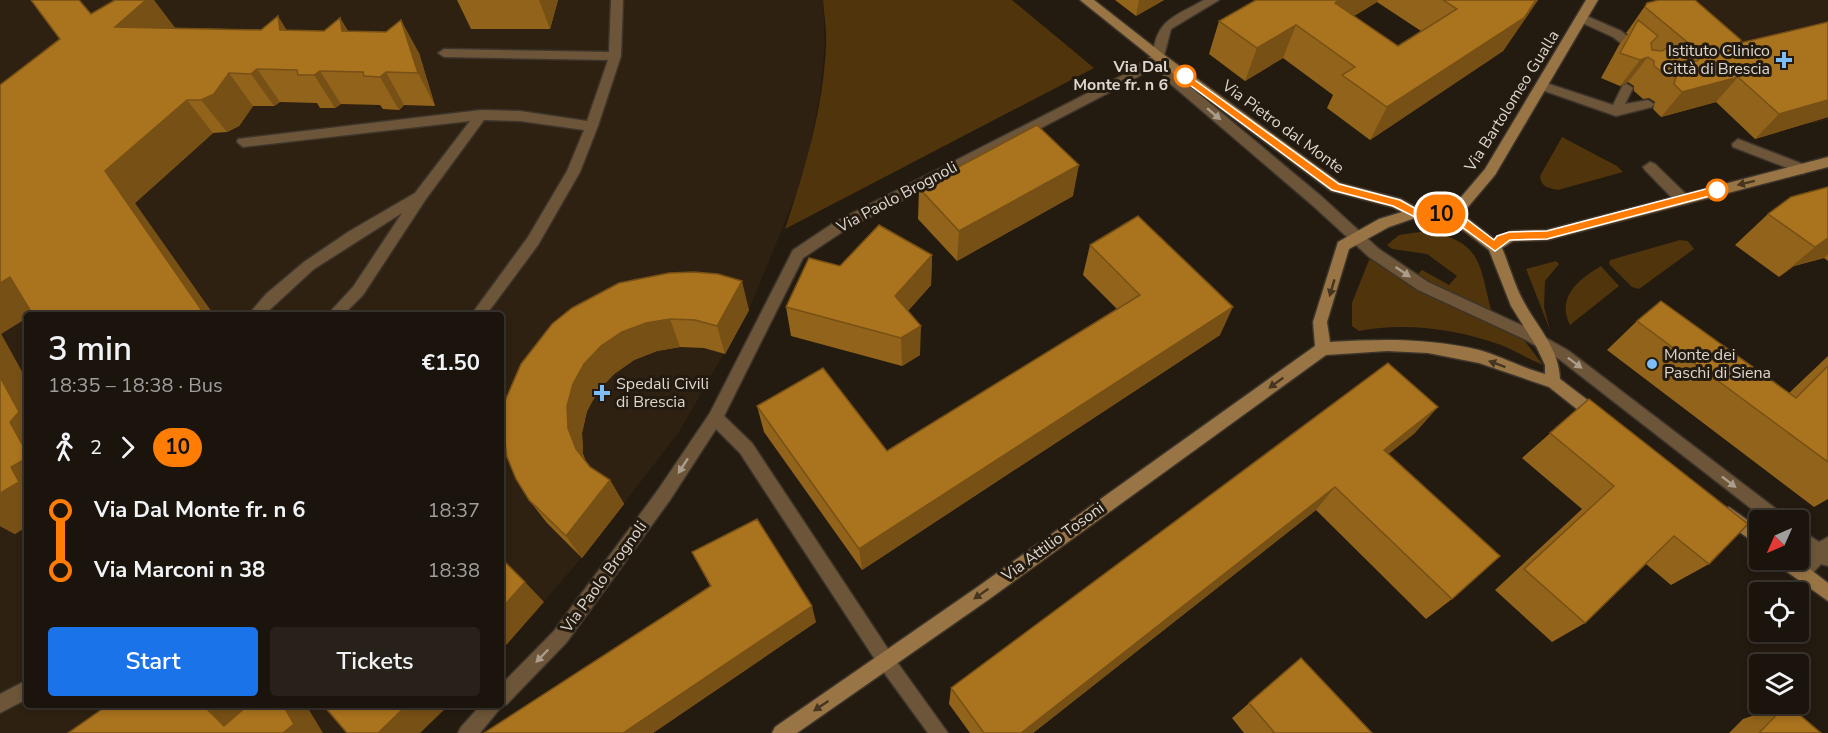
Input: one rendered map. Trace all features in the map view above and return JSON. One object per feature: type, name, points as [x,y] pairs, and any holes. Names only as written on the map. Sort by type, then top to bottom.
[{"type":"street","points":[[480,312],[533,241],[573,172],[592,126],[615,56],[617,0]]},
{"type":"street","name":"Via Pietro dal Monte","points":[[1086,0],[1159,57],[1336,187],[1396,203],[1415,213]]},
{"type":"street","points":[[1213,0],[1166,27],[1160,43],[1159,57],[1170,77],[1316,200],[1355,238],[1423,286],[1542,343],[1577,365],[1765,510]]},
{"type":"street","name":"Via Bartolomeo Gualla","points":[[1454,215],[1491,172],[1592,0]]},
{"type":"street","points":[[1582,18],[1617,34],[1650,61]]},
{"type":"street","points":[[444,53],[615,56]]},
{"type":"street","name":"Via Paolo Brognoli","points":[[504,695],[560,637],[664,495],[716,417],[798,254],[840,225],[1129,77],[1159,57]]},
{"type":"street","points":[[1543,86],[1616,111],[1648,104]]},
{"type":"street","points":[[1616,111],[1627,88]]},
{"type":"street","points":[[243,142],[481,115],[520,116],[592,126]]},
{"type":"street","points":[[337,312],[358,291],[421,195],[481,115]]},
{"type":"street","points":[[1737,144],[1803,169]]},
{"type":"street","points":[[1495,247],[1501,239],[1509,236],[1547,235],[1828,162]]},
{"type":"street","points":[[1650,167],[1683,199]]},
{"type":"street","points":[[258,312],[296,277],[356,234],[421,195]]},
{"type":"street","points":[[1553,382],[1552,365],[1542,343],[1518,306],[1495,247],[1454,215],[1415,213],[1384,223],[1343,246],[1320,322],[1323,349],[1388,345],[1428,347],[1480,357],[1553,382],[1610,425]]},
{"type":"street","name":"Via Attilio Tosoni","points":[[781,733],[886,661],[1323,349]]},
{"type":"street","points":[[716,417],[746,448],[886,661],[939,733]]},
{"type":"street","points":[[1714,502],[1749,530]]},
{"type":"street","points":[[1802,573],[1826,552],[1809,542]]},
{"type":"street","points":[[1798,570],[1828,594]]},
{"type":"street","points":[[0,704],[24,691]]},
{"type":"street","points":[[467,733],[491,708]]},
{"type":"shaded area","name":"Spedali Civili di Brescia","points":[[0,0],[823,0],[825,45],[820,95],[805,173],[749,310],[679,432],[585,554],[504,648],[504,312],[24,312],[24,708],[447,708],[421,733],[0,733]]},
{"type":"shaded area","points":[[823,0],[1012,0],[1094,68],[785,229],[806,162],[821,93],[826,40]]},
{"type":"shaded area","name":"Istituto Clinico Città di Brescia","points":[[1673,0],[1828,0],[1828,120],[1812,124]]},
{"type":"shaded area","points":[[1562,137],[1617,166],[1623,172],[1558,190],[1551,189],[1542,183],[1540,176]]},
{"type":"shaded area","points":[[1427,231],[1459,241],[1468,248],[1480,267],[1491,310],[1486,310],[1417,275],[1422,270],[1449,285],[1457,276],[1427,254],[1392,249],[1387,245],[1399,235]]},
{"type":"shaded area","points":[[1680,240],[1688,241],[1694,249],[1639,289],[1632,287],[1609,264],[1610,260]]},
{"type":"shaded area","points":[[1369,260],[1373,260],[1420,292],[1524,340],[1543,365],[1501,345],[1448,331],[1394,327],[1359,331],[1352,326],[1352,303]]},
{"type":"shaded area","points":[[1556,261],[1559,264],[1545,281],[1544,307],[1550,330],[1526,269]]},
{"type":"shaded area","points":[[1601,266],[1619,286],[1570,325],[1566,315],[1568,297],[1578,283]]},
{"type":"building","points":[[31,0],[79,0],[91,14],[115,0],[146,0],[115,27],[261,30],[278,16],[280,30],[324,31],[340,18],[342,31],[386,32],[401,20],[418,73],[386,72],[380,77],[364,76],[363,72],[320,71],[314,75],[298,75],[297,70],[257,69],[251,74],[229,73],[214,94],[201,100],[187,100],[105,171],[203,312],[31,312],[10,277],[0,283],[0,85],[60,39]]},
{"type":"building","points":[[1256,0],[1339,0],[1335,3],[1398,46],[1457,9],[1443,0],[1536,0],[1524,18],[1387,107],[1342,75],[1355,67],[1296,25],[1257,48],[1219,21]]},
{"type":"building","points":[[1659,0],[1695,0],[1741,40],[1740,43],[1828,22],[1828,100],[1779,114],[1738,77],[1682,92],[1674,84],[1676,77],[1670,73],[1663,73],[1648,57],[1640,60],[1620,53],[1638,20],[1658,36],[1651,43],[1652,50],[1662,51],[1670,46],[1689,61],[1697,61],[1701,57],[1698,51],[1645,7],[1647,3]]},
{"type":"building","points":[[1037,125],[1079,165],[959,231],[919,188]]},
{"type":"building","points":[[1828,187],[1828,238],[1815,247],[1768,214],[1791,197]]},
{"type":"building","points":[[1138,216],[1233,307],[859,549],[757,406],[823,368],[887,451],[1140,295],[1090,245]]},
{"type":"building","points":[[879,225],[932,255],[895,296],[921,326],[901,338],[786,307],[809,258],[840,266]]},
{"type":"building","points":[[669,273],[718,274],[742,281],[717,326],[695,320],[670,319],[646,323],[622,332],[601,346],[584,364],[573,384],[567,406],[568,428],[576,449],[590,467],[610,480],[566,536],[529,500],[516,479],[507,457],[504,403],[521,364],[552,324],[572,308],[619,283]]},
{"type":"building","points":[[1661,301],[1796,398],[1828,366],[1828,462],[1637,321]]},
{"type":"building","points":[[1388,363],[1438,407],[1384,450],[1500,556],[1452,599],[1335,487],[1021,733],[984,733],[951,688]]},
{"type":"building","points":[[0,377],[19,412],[10,422],[24,448],[24,460],[11,467],[19,482],[0,493]]},
{"type":"building","points":[[1589,399],[1748,524],[1709,564],[1674,536],[1585,623],[1524,569],[1614,486],[1550,433]]},
{"type":"building","points":[[757,519],[812,606],[623,733],[484,733],[711,586],[692,552]]},
{"type":"building","points":[[504,561],[525,582],[504,606]]},
{"type":"building","points":[[1301,658],[1372,733],[1273,733],[1249,703]]},
{"type":"building","points":[[104,708],[206,708],[224,726],[245,708],[285,708],[294,724],[283,733],[68,733]]},
{"type":"building","points":[[326,708],[404,708],[378,733],[347,733]]},
{"type":"building","points":[[1777,714],[1799,714],[1821,733],[1759,733]]},
{"type":"bus line","name":"10","points":[[1185,76],[1336,187],[1396,203],[1415,213],[1454,215],[1495,247],[1501,239],[1509,236],[1547,235],[1717,190]]},
{"type":"place","name":"Istituto Clinico Città di Brescia","points":[[1784,60]]},
{"type":"place","name":"Via Dal Monte fr. n 6","points":[[1185,76]]},
{"type":"place","name":"Monte dei Paschi di Siena","points":[[1652,364]]},
{"type":"place","name":"Spedali Civili di Brescia","points":[[602,393]]}]
